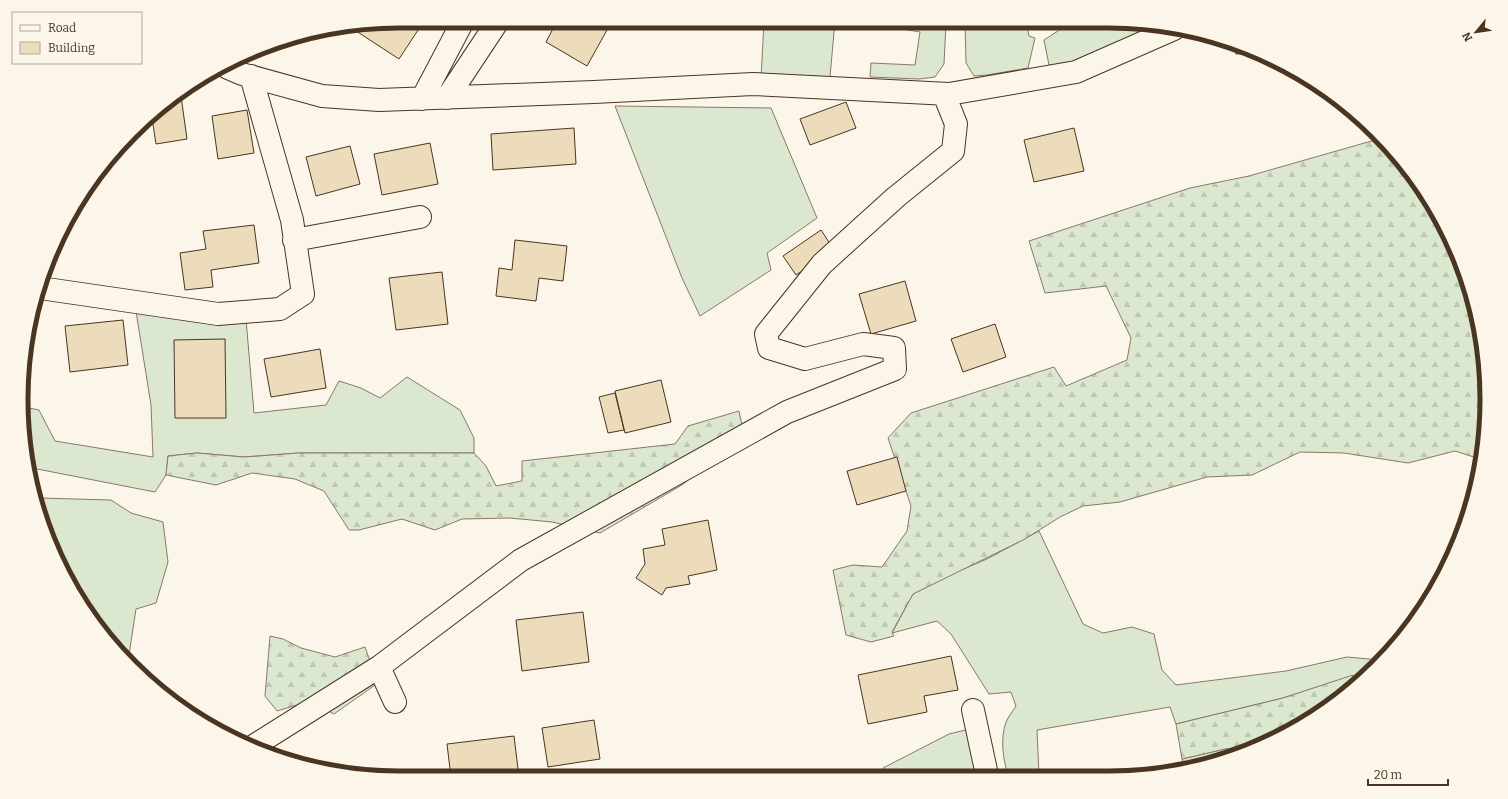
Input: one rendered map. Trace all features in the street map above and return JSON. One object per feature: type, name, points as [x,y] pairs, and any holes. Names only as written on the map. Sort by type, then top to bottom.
[{"type":"street","points":[[422,99],[459,28]]},
{"type":"street","points":[[447,98],[493,28]]},
{"type":"street","points":[[230,69],[322,96],[379,100],[753,84],[944,94],[1076,72],[1166,33]]},
{"type":"street","points":[[45,289],[218,314],[280,309],[303,294],[292,220],[251,76]]},
{"type":"street","points":[[257,743],[379,667],[521,560],[787,412],[895,369],[894,348],[863,344],[805,359],[769,348],[766,334],[822,264],[896,197],[953,151],[956,124],[944,94]]},
{"type":"street","points":[[294,240],[420,217]]},
{"type":"street","points":[[379,667],[395,702]]},
{"type":"street","points":[[973,710],[986,771]]},
{"type":"green space","points":[[764,28],[834,28],[830,77],[761,79]]},
{"type":"green space","points":[[896,28],[946,28],[944,64],[935,77],[919,79],[870,77],[871,63],[915,65],[920,32]]},
{"type":"green space","points":[[965,28],[1027,28],[1029,36],[1035,38],[1028,68],[974,76],[966,63]]},
{"type":"green space","points":[[1108,28],[1148,30],[1065,67],[1049,65],[1044,40],[1061,29]]},
{"type":"green space","points":[[615,106],[771,108],[817,218],[767,253],[771,270],[700,316],[682,278]]},
{"type":"green space","points":[[1374,140],[1403,173],[1417,193],[1442,235],[1452,257],[1467,303],[1477,351],[1479,375],[1479,424],[1475,458],[1455,451],[1408,463],[1344,453],[1300,452],[1252,475],[1207,477],[1120,502],[1083,506],[1060,517],[1025,539],[913,594],[892,632],[894,636],[871,642],[846,635],[833,570],[853,565],[882,567],[907,531],[911,506],[888,438],[911,413],[1054,367],[1066,386],[1127,360],[1131,338],[1106,286],[1045,293],[1029,241],[1190,188],[1249,176]]},
{"type":"green space","points":[[135,305],[246,319],[254,413],[326,405],[339,381],[361,388],[380,398],[407,377],[460,410],[474,438],[474,453],[299,453],[244,457],[197,453],[168,456],[166,475],[155,492],[34,468],[31,448],[28,408],[39,410],[55,441],[153,457],[151,405]]},
{"type":"green space","points":[[739,411],[744,435],[682,485],[600,533],[552,522],[510,518],[462,519],[435,530],[402,519],[359,530],[349,530],[324,491],[295,479],[252,473],[216,485],[166,475],[168,456],[197,453],[244,457],[299,453],[474,453],[486,466],[496,486],[522,481],[522,461],[675,444],[688,426]]},
{"type":"green space","points":[[42,498],[111,500],[131,513],[163,522],[168,562],[156,603],[136,609],[129,654],[105,626],[91,606],[66,564],[56,542]]},
{"type":"green space","points":[[1039,531],[1083,624],[1103,633],[1132,627],[1154,634],[1162,670],[1176,685],[1286,671],[1347,657],[1373,659],[1354,678],[1353,676],[1283,698],[1176,724],[1170,707],[1037,730],[1039,771],[1007,771],[1004,756],[1003,735],[1006,722],[1016,706],[1011,692],[989,694],[951,634],[937,621],[892,633],[913,594],[947,576],[987,559]]},
{"type":"green space","points":[[270,636],[283,639],[301,648],[335,657],[365,647],[378,683],[334,714],[310,701],[277,711],[265,696]]},
{"type":"green space","points":[[1353,675],[1354,678],[1335,694],[1315,708],[1273,733],[1238,748],[1182,759],[1176,724],[1283,698]]},
{"type":"green space","points":[[974,728],[988,771],[883,771],[883,768],[949,734]]},
{"type":"green space","points":[[1238,748],[1183,764],[1182,759]]},
{"type":"building","points":[[419,28],[399,59],[355,31]]},
{"type":"building","points":[[553,28],[608,28],[587,66],[546,42]]},
{"type":"building","points":[[1236,51],[1244,54],[1236,54]]},
{"type":"building","points":[[181,99],[187,139],[156,144],[153,122]]},
{"type":"building","points":[[846,102],[856,128],[810,145],[800,119]]},
{"type":"building","points":[[247,110],[254,153],[218,159],[212,116]]},
{"type":"building","points":[[574,128],[576,164],[493,170],[491,134]]},
{"type":"building","points":[[1074,128],[1084,171],[1034,182],[1024,140]]},
{"type":"building","points":[[430,143],[438,184],[382,195],[374,154]]},
{"type":"building","points":[[350,146],[360,184],[316,196],[306,157]]},
{"type":"building","points":[[254,225],[259,263],[211,270],[213,287],[185,290],[180,253],[206,249],[203,231]]},
{"type":"building","points":[[821,230],[834,250],[796,275],[783,256]]},
{"type":"building","points":[[515,240],[567,246],[563,281],[539,278],[536,301],[496,296],[499,268],[512,270]]},
{"type":"building","points":[[442,272],[448,324],[396,330],[389,278]]},
{"type":"building","points":[[905,281],[916,321],[871,334],[859,294]]},
{"type":"building","points":[[123,320],[128,365],[70,372],[65,326]]},
{"type":"building","points":[[995,324],[1006,357],[963,372],[951,339]]},
{"type":"building","points":[[225,339],[226,418],[175,418],[174,340]]},
{"type":"building","points":[[320,349],[326,388],[271,397],[264,359]]},
{"type":"building","points":[[661,380],[671,422],[625,433],[615,391]]},
{"type":"building","points":[[615,393],[624,430],[608,433],[599,397]]},
{"type":"building","points":[[897,457],[906,491],[857,505],[847,471]]},
{"type":"building","points":[[708,520],[717,570],[688,576],[690,584],[666,588],[662,595],[636,578],[645,564],[643,549],[665,545],[662,529]]},
{"type":"building","points":[[583,612],[589,662],[522,671],[516,620]]},
{"type":"building","points":[[951,656],[958,690],[924,696],[927,712],[868,724],[858,675]]},
{"type":"building","points":[[594,720],[600,759],[548,767],[542,728]]},
{"type":"building","points":[[514,736],[518,771],[450,771],[447,744]]}]
